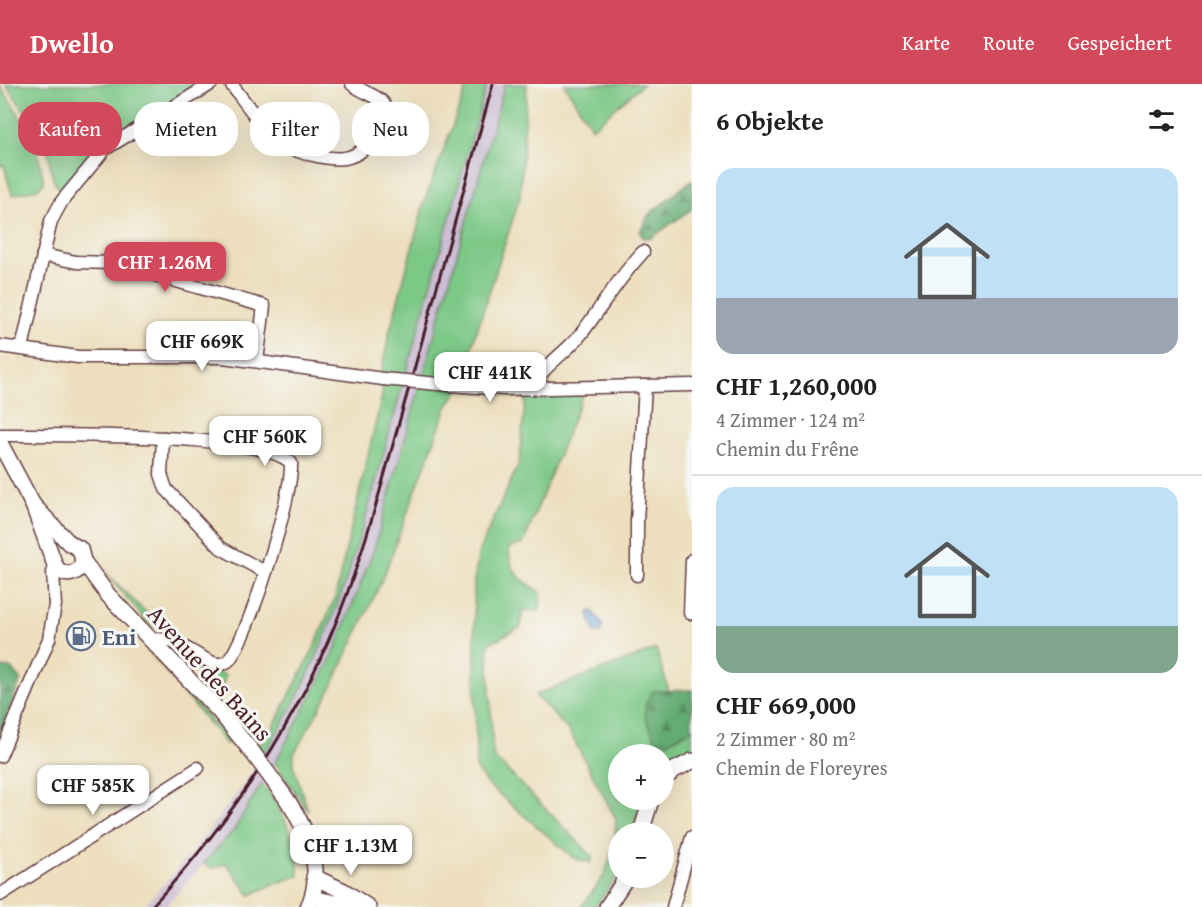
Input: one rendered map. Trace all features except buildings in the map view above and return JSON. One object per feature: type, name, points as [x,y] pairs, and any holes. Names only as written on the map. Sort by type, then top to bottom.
[{"type":"main road","points":[[0,443],[67,566]]},
{"type":"main road","points":[[33,505],[69,543],[80,549],[67,566]]},
{"type":"main road","points":[[67,566],[59,546],[69,543]]},
{"type":"main road","name":"Avenue des Bains","points":[[67,566],[108,595],[219,711],[254,753],[300,819],[307,836],[314,877],[310,903]]},
{"type":"main road","points":[[674,770],[692,761]]},
{"type":"main road","points":[[314,877],[344,891],[368,907]]},
{"type":"main road","points":[[607,907],[619,888]]},
{"type":"main road","points":[[310,903],[354,907]]},
{"type":"street","points":[[22,348],[43,255],[57,207],[98,156],[118,140],[211,84]]},
{"type":"street","points":[[231,84],[282,144],[303,153],[342,159],[353,156],[378,136],[389,121],[388,110],[377,96],[352,84]]},
{"type":"street","points":[[531,389],[536,379],[580,335],[620,279],[643,252]]},
{"type":"street","points":[[43,255],[76,262],[113,263],[264,306],[257,361]]},
{"type":"street","points":[[0,340],[22,348]]},
{"type":"street","points":[[0,346],[78,357],[201,357],[257,361],[383,379],[450,385],[531,389],[692,385]]},
{"type":"street","points":[[637,575],[637,522],[645,386]]},
{"type":"street","points":[[0,435],[164,438],[229,443],[280,455],[291,463],[276,536],[265,572],[251,614],[226,663],[211,663],[173,641],[161,638],[152,640]]},
{"type":"street","points":[[164,438],[161,474],[166,489],[221,548],[265,572]]},
{"type":"street","points":[[690,613],[692,560]]},
{"type":"street","points":[[0,756],[49,639],[54,605],[53,572],[67,566]]},
{"type":"street","points":[[0,895],[198,768]]},
{"type":"street","points":[[673,907],[692,837]]},
{"type":"shaded area","points":[[487,84],[505,84],[374,549],[333,655],[282,754],[234,830],[165,907],[143,907],[189,856],[244,784],[297,699],[320,649],[358,543]]},
{"type":"green space","points":[[6,84],[201,84],[172,102],[134,102],[134,125],[122,132],[122,102],[18,102]]},
{"type":"green space","points":[[468,84],[487,84],[370,503],[342,593],[325,637],[284,721],[259,761],[253,753],[271,731],[314,648],[335,597],[383,391],[380,379],[389,334],[424,203]]},
{"type":"green space","points":[[505,84],[527,84],[520,197],[457,392],[447,407],[383,578],[329,692],[294,754],[294,767],[308,811],[275,763],[333,655],[374,549]]},
{"type":"green space","points":[[564,84],[643,84],[592,128]]},
{"type":"green space","points":[[0,85],[18,113],[18,156],[38,156],[44,182],[39,188],[12,195],[4,165],[0,166]]},
{"type":"green space","points":[[49,156],[92,156],[62,190],[53,178]]},
{"type":"green space","points":[[692,180],[692,209],[651,238],[643,238],[640,232],[649,214]]},
{"type":"green space","points":[[583,394],[523,544],[509,547],[511,563],[517,575],[541,592],[540,611],[522,610],[521,627],[488,644],[493,756],[593,857],[591,863],[574,858],[487,784],[476,769],[474,580],[479,551],[519,463],[526,395]]},
{"type":"green space","points":[[104,571],[167,633],[147,622]]},
{"type":"green space","points":[[173,645],[226,676],[222,685],[227,688],[221,697]]},
{"type":"green space","points":[[656,649],[669,691],[654,691],[675,739],[692,729],[692,753],[674,761],[674,744],[608,744],[608,804],[569,731],[535,695]]},
{"type":"green space","points":[[149,651],[230,741],[226,744]]},
{"type":"green space","points":[[0,667],[10,668],[21,679],[0,734]]},
{"type":"green space","points":[[692,690],[692,729],[668,742],[656,739],[645,714],[649,697],[654,691]]},
{"type":"green space","points":[[262,783],[288,827],[298,863],[299,876],[250,895],[226,863],[212,869],[204,863],[234,830]]},
{"type":"green space","points":[[611,810],[639,810],[635,822],[616,822]]},
{"type":"green space","points":[[608,864],[609,888],[595,907],[581,907],[604,876]]},
{"type":"water","points":[[589,611],[593,611],[603,625],[601,633],[595,633]]},
{"type":"railway","points":[[151,907],[211,836],[265,760],[310,679],[330,637],[347,594],[373,513],[493,84]]},
{"type":"place","name":"Eni","points":[[81,636]]}]
